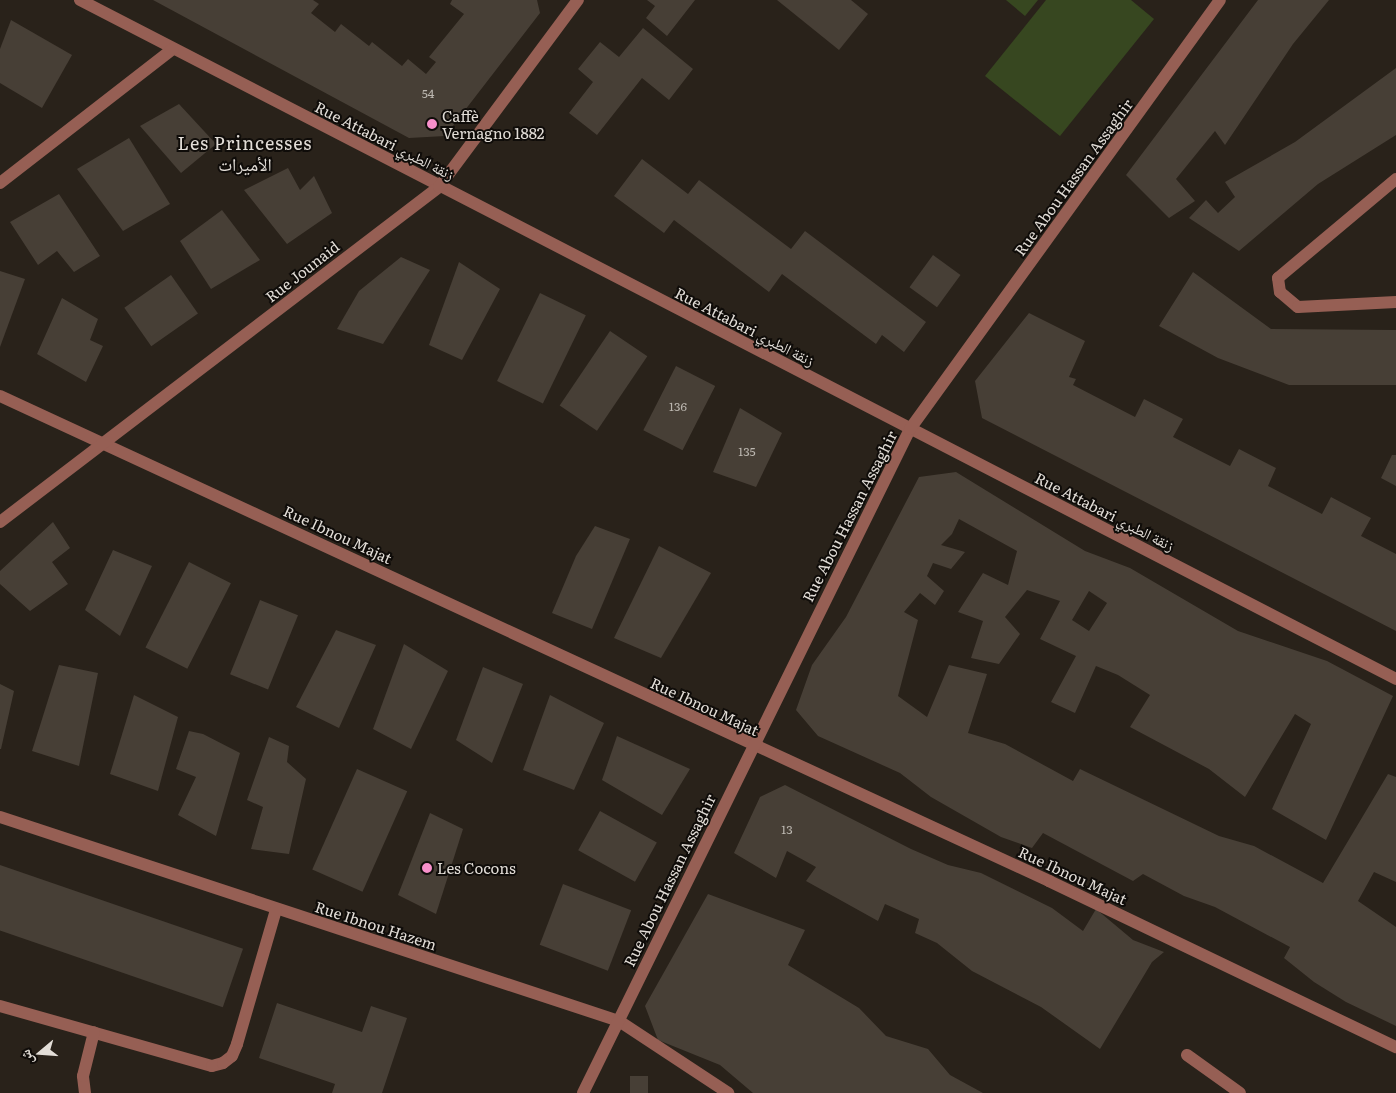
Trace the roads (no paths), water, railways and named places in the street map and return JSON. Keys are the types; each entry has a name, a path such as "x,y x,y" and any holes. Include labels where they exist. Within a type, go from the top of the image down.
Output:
{"street":[{"name":"Rue Attabari زنقة الطبري","path":"80,0 439,187 1396,679"},
{"name":"Rue Jounaid","path":"0,522 106,444 439,187 578,0"},
{"name":"Rue Abou Hassan Assaghir","path":"583,1093 752,745 910,430 1220,0"},
{"path":"0,182 173,49"},
{"path":"1396,179 1278,278 1280,292 1298,307 1396,302"},
{"name":"Rue Ibnou Majat","path":"0,396 1049,882 1396,1047"},
{"name":"Rue Ibnou Hazem","path":"0,816 276,910 618,1021 728,1093"},
{"path":"0,1006 212,1066 223,1064 232,1056 276,910"},
{"path":"85,1093 83,1076 94,1032"},
{"path":"1187,1055 1240,1093"}],"place":[{"name":"Caffè Vernagno 1882","path":"432,124"},
{"name":"Les Cocons","path":"427,868"}],"district":[{"name":"Les Princesses الأميرات","path":"245,154"}]}
